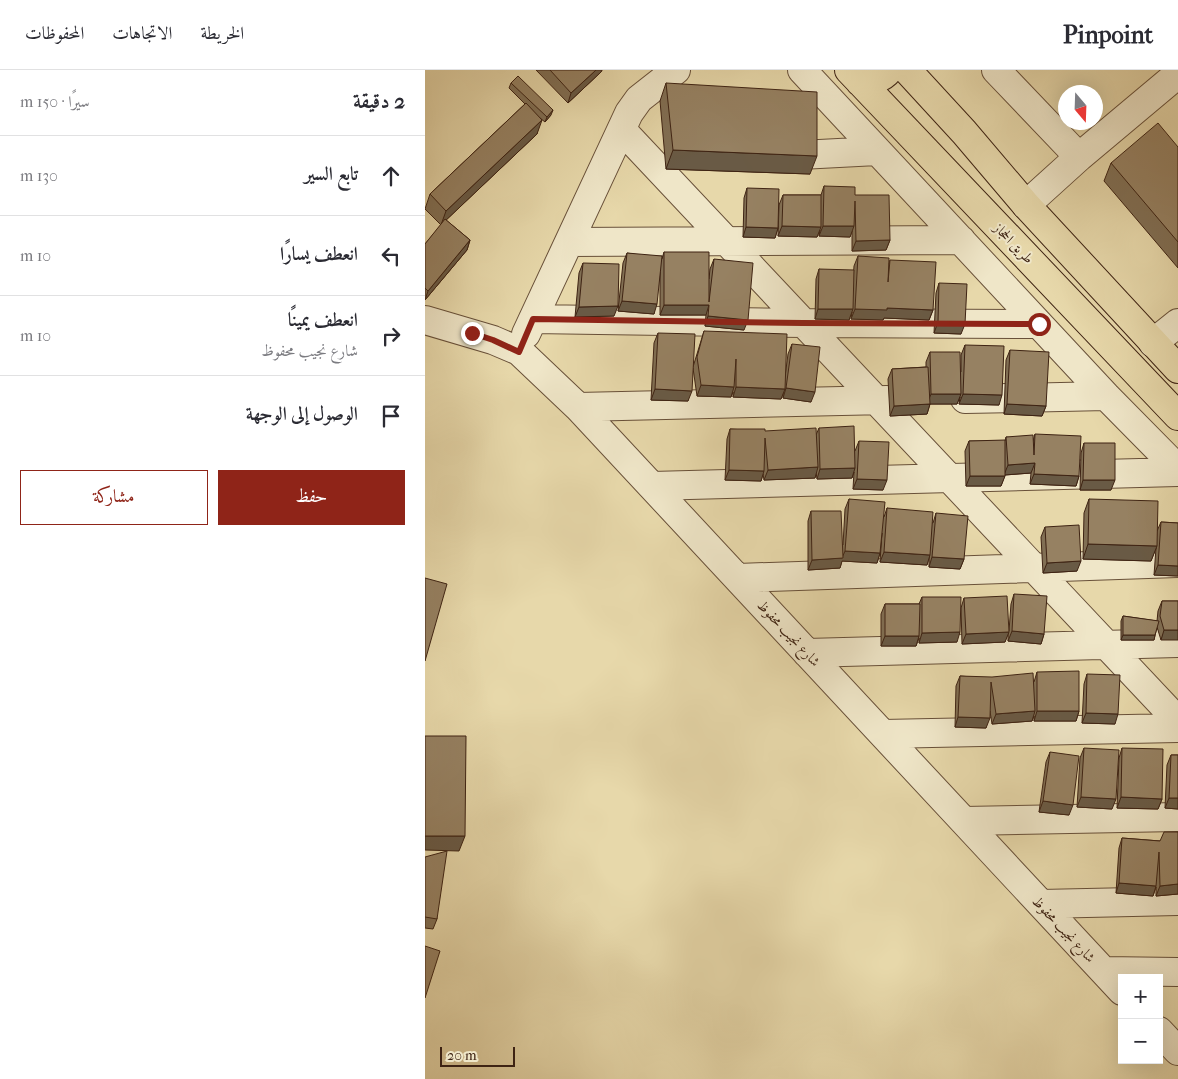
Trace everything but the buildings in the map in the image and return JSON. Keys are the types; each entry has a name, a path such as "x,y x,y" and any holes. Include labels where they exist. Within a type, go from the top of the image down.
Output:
{"main road":[{"path":"855,76 870,81 909,72 964,132 1026,205 1178,370"},
{"name":"طريق الحجاز","path":"855,76 1178,416"},
{"path":"937,161 935,152 943,134 949,130 964,132"}],"street":[{"path":"519,352 629,113 639,99 676,70"},
{"path":"802,70 1178,471"},
{"path":"1005,73 1079,157"},
{"path":"1026,205 1079,157 1178,74"},
{"path":"622,130 1178,721"},
{"path":"760,157 877,150"},
{"path":"652,162 682,161"},
{"path":"569,242 961,240"},
{"path":"533,319 1039,324"},
{"name":"شارع نجيب محفوظ","path":"425,322 493,340 519,352 578,407 1113,981"},
{"path":"1153,343 1178,323"},
{"path":"578,407 1106,396"},
{"path":"652,486 1178,471"},
{"path":"738,578 1178,563"},
{"path":"807,652 1178,644"},
{"path":"883,734 1178,728"},
{"path":"964,821 1178,817"},
{"path":"1041,904 1178,901"},
{"path":"1113,981 1178,972"},
{"path":"1163,1035 1178,1051"}],"route":[{"path":"472,333 519,352 533,319 1039,324"}]}
